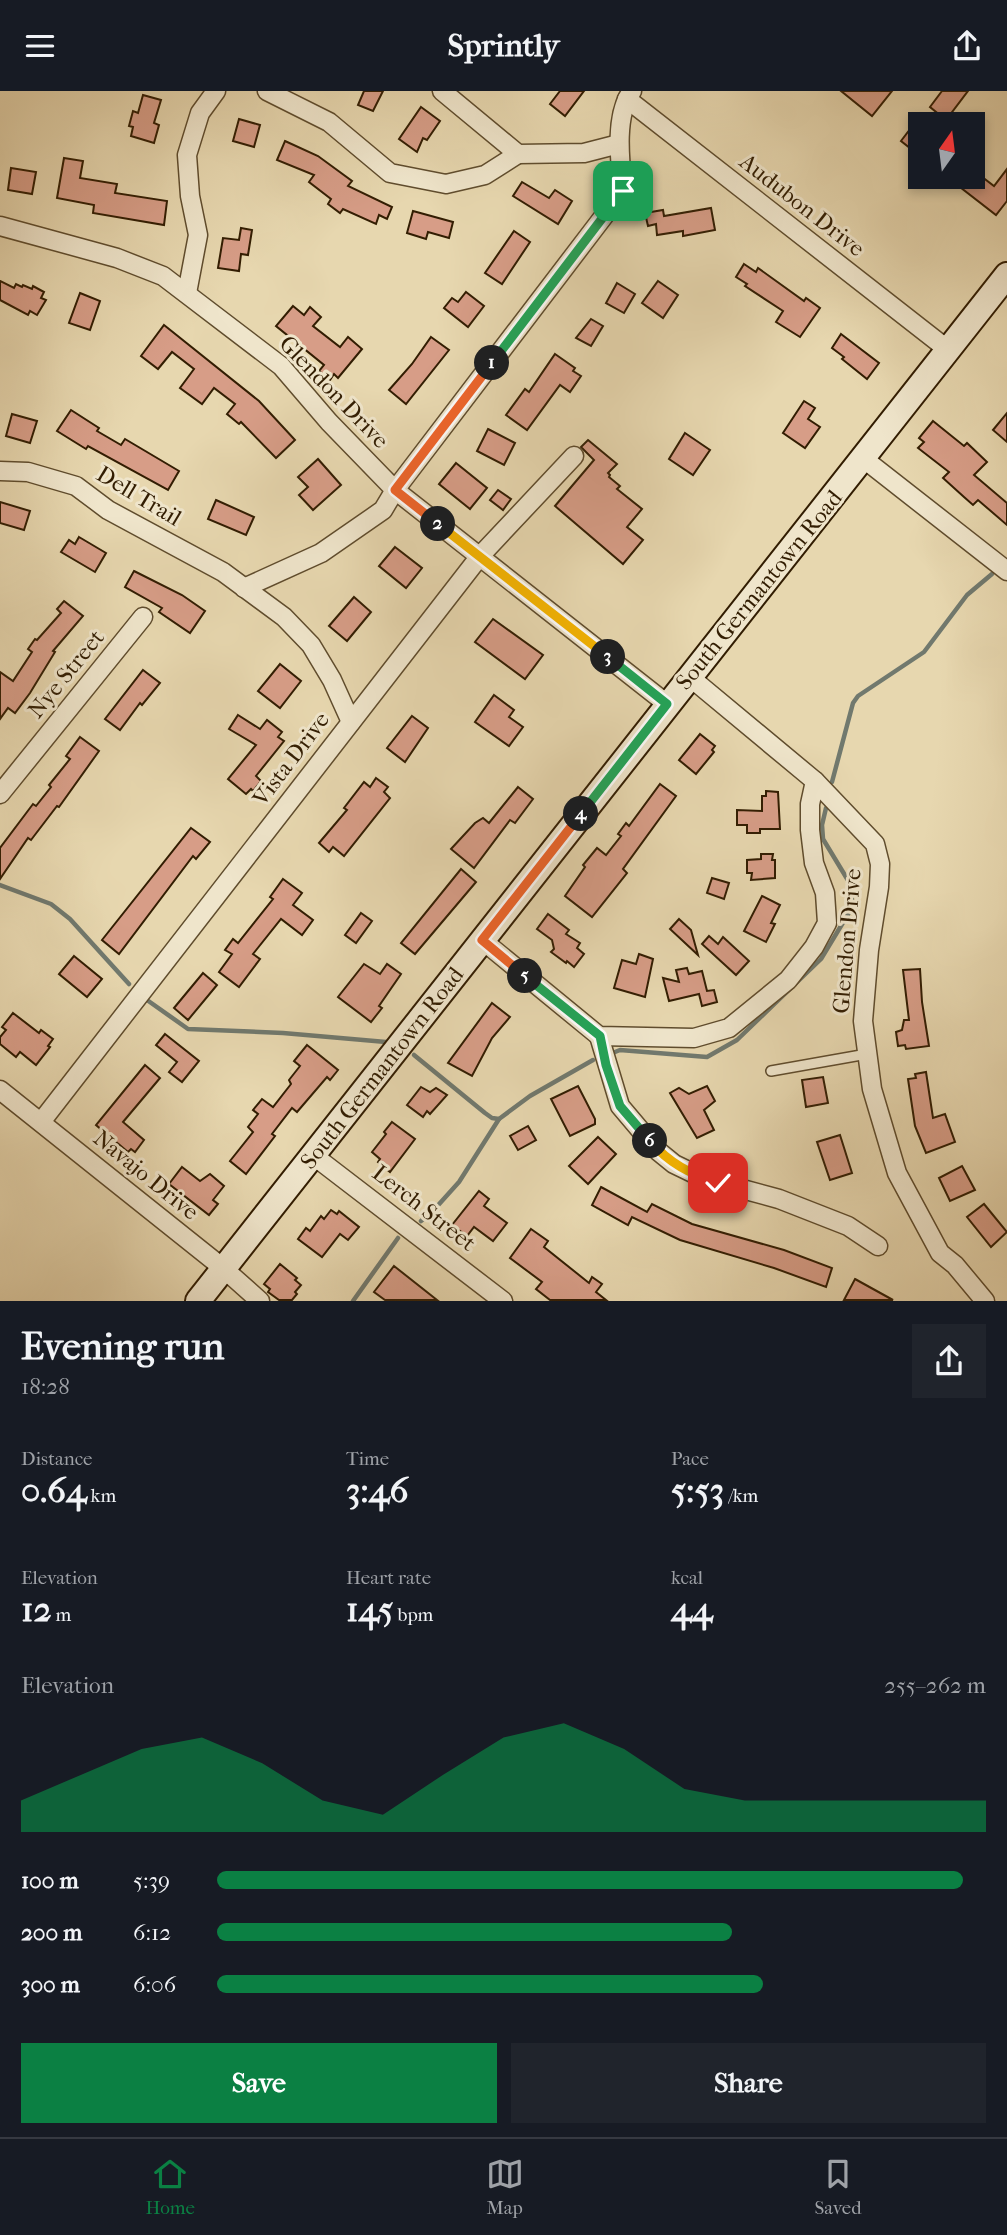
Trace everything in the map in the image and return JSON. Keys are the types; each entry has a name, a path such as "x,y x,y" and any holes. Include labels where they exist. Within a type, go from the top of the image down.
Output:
{"main road":[{"name":"South Germantown Road","path":"198,1300 314,1156 667,704 691,678 864,459 947,349 1004,285"}],"street":[{"path":"187,293 198,235 190,195 187,155 200,113 216,91"},
{"path":"267,91 330,122 390,173 446,184 485,174 518,154 584,153 619,144"},
{"path":"442,91 518,154"},
{"path":"244,588 321,553 383,510 395,490 623,191 619,144 629,95"},
{"name":"Audubon Drive","path":"629,95 947,349"},
{"name":"Glendon Drive","path":"0,226 117,258 163,276 187,293 281,366 329,422 395,490 667,704"},
{"path":"351,722 480,556 574,456"},
{"path":"864,459 1007,571"},
{"name":"Dell Trail","path":"0,471 28,472 76,486 108,510 223,572 244,588"},
{"name":"Vista Drive","path":"41,1122 351,722 332,680 311,645 284,617 244,588"},
{"name":"Nye Street","path":"0,794 143,617"},
{"name":"Glendon Drive","path":"691,678 816,781 875,844 880,864 879,887 869,950 863,1021 872,1089 897,1173 940,1253 956,1265 985,1300"},
{"path":"482,940 600,1036 694,1038 729,1028 788,980 814,947 827,923 825,893 814,863 810,830 810,804 816,781"},
{"path":"600,1036 606,1065 620,1106 658,1151 674,1164 705,1179 779,1199 848,1226 878,1246"},
{"name":"Navajo Drive","path":"1,1094 41,1122 260,1300"},
{"name":"Lerch Street","path":"314,1156 503,1300"}],"lane":[{"path":"771,1071 867,1054"}],"building":[{"path":"364,91 383,91 373,111 358,105"},
{"path":"560,91 584,91 565,116 550,104"},
{"path":"841,91 892,91 872,116"},
{"path":"942,91 968,91 952,112 936,112 930,107"},
{"path":"143,95 161,100 154,123 159,125 154,143 131,136 133,127 129,126 133,111 138,113"},
{"path":"421,107 440,121 427,140 423,138 417,152 399,139"},
{"path":"239,119 260,125 254,147 233,141"},
{"path":"908,132 908,147 901,141"},
{"path":"285,141 318,156 352,181 348,186 392,207 387,219 379,215 376,224 343,209 340,213 328,204 331,199 309,182 314,175 277,160"},
{"path":"64,158 83,161 80,178 117,184 115,193 167,201 164,225 93,213 94,205 57,198"},
{"path":"11,168 36,172 32,194 8,190"},
{"path":"1007,169 1007,201 996,215 962,189 985,189 985,179 994,186"},
{"path":"522,182 549,198 555,190 572,201 558,224 513,196"},
{"path":"711,208 715,230 683,236 683,231 657,235 656,224 648,226 645,213 663,210 664,216"},
{"path":"413,211 453,222 449,238 428,232 426,239 407,233"},
{"path":"241,228 252,230 248,255 241,254 239,271 218,268 223,238 239,240"},
{"path":"514,231 530,242 502,284 485,273"},
{"path":"744,264 756,272 758,268 804,301 806,298 820,308 800,337 776,322 783,311 736,277"},
{"path":"0,281 14,288 16,284 32,289 33,286 44,292 41,298 46,300 37,315 30,311 28,315 0,300"},
{"path":"658,281 678,295 663,318 642,303"},
{"path":"617,283 635,294 624,313 606,303"},
{"path":"466,292 484,306 468,327 444,308 452,298 458,302"},
{"path":"80,293 100,301 90,330 69,323"},
{"path":"293,306 304,315 310,307 321,317 313,326 340,347 348,337 362,349 338,378 334,374 330,380 319,371 324,365 276,326"},
{"path":"591,319 603,326 591,346 576,338"},
{"path":"164,325 259,401 295,440 276,458 241,422 239,424 227,414 235,404 214,388 202,404 180,388 194,369 172,352 158,369 141,356"},
{"path":"841,334 879,363 867,379 832,348"},
{"path":"431,337 449,350 406,404 389,390"},
{"path":"555,354 575,368 573,371 581,376 570,392 560,385 527,430 506,415 525,389 529,392"},
{"path":"804,401 815,408 808,419 820,427 805,448 783,433"},
{"path":"71,410 99,428 97,431 121,445 125,439 179,471 168,490 88,446 86,449 57,431"},
{"path":"1007,413 1007,442 993,430"},
{"path":"12,414 37,421 30,443 6,436"},
{"path":"933,421 964,446 967,443 987,462 974,475 1007,503 1007,525 978,500 973,505 943,478 949,472 918,448 924,442 919,438"},
{"path":"488,429 515,443 504,465 477,451"},
{"path":"685,433 710,450 693,475 669,459"},
{"path":"588,440 617,464 608,473 609,477 620,486 617,489 642,509 627,527 643,540 623,564 555,506 594,460 581,447"},
{"path":"318,459 341,485 313,510 299,495 308,487 298,477"},
{"path":"456,463 487,488 470,509 439,484"},
{"path":"498,490 511,499 503,510 490,500"},
{"path":"216,500 254,517 246,535 208,519"},
{"path":"0,502 30,511 24,530 0,523"},
{"path":"79,537 106,553 95,572 61,552 69,540 75,544"},
{"path":"395,547 422,568 406,588 379,566"},
{"path":"134,571 182,595 205,611 190,633 159,612 162,608 125,587"},
{"path":"354,597 371,612 347,641 329,626"},
{"path":"64,601 83,616 53,651 55,652 30,693 15,713 8,708 0,719 0,672 13,681 32,652 28,649 61,613 57,609"},
{"path":"493,619 543,655 525,679 475,642"},
{"path":"280,664 301,681 280,708 258,691"},
{"path":"143,670 160,683 142,705 140,703 120,730 105,719"},
{"path":"494,695 514,710 509,717 523,727 509,746 475,722"},
{"path":"238,715 260,729 267,720 282,732 278,737 284,741 256,776 261,781 253,791 251,789 246,794 228,779 256,745 229,729"},
{"path":"412,716 428,728 405,762 387,748"},
{"path":"700,734 715,746 712,750 714,752 696,774 679,760"},
{"path":"80,737 99,751 59,807 57,806 31,840 28,838 0,879 0,848 33,804 36,806 51,787 49,785 70,759 66,756"},
{"path":"376,778 388,787 384,792 390,798 344,856 333,847 329,852 319,843 347,810 344,808 364,782 370,787"},
{"path":"660,784 676,796 623,869 627,873 592,917 565,896 585,867 583,865 597,848 606,855 621,836 618,834 626,823 629,826"},
{"path":"518,787 533,799 515,823 510,820 474,868 451,849 475,823 483,818 489,823"},
{"path":"766,791 778,792 780,829 760,829 760,833 747,833 747,825 737,825 737,810 762,811 762,796 766,796"},
{"path":"191,828 210,842 196,859 193,856 119,954 102,940"},
{"path":"761,854 773,854 775,878 751,880 752,873 747,873 747,860 761,859"},
{"path":"461,869 476,882 415,954 401,943"},
{"path":"712,878 729,883 724,899 707,893"},
{"path":"283,879 302,893 293,905 313,920 302,935 281,919 253,954 260,959 239,987 219,972 232,954 225,950 233,939 238,943 273,899 270,897"},
{"path":"762,896 780,905 766,942 744,931"},
{"path":"361,913 372,921 356,943 345,935"},
{"path":"548,914 569,930 566,934 580,943 577,948 584,954 574,967 551,952 554,949 552,940 537,929"},
{"path":"679,919 691,930 698,955 670,929"},
{"path":"709,936 718,944 723,937 749,961 736,975 702,944"},
{"path":"639,954 653,959 645,997 614,988 622,960 636,964"},
{"path":"74,956 102,979 87,997 59,974"},
{"path":"364,964 380,974 387,964 401,974 371,1022 338,997"},
{"path":"687,968 689,974 702,971 707,991 714,990 717,1002 702,1006 699,994 669,1001 663,978 679,982 676,970"},
{"path":"920,969 929,1046 906,1049 905,1045 898,1046 896,1032 902,1030 904,1020 909,1020 903,970"},
{"path":"203,973 217,985 188,1020 174,1008"},
{"path":"492,1003 510,1017 492,1038 472,1076 448,1063"},
{"path":"13,1013 39,1033 41,1030 53,1039 36,1065 20,1052 16,1057 0,1044 0,1037 6,1030 2,1027"},
{"path":"165,1034 199,1061 182,1082 169,1072 177,1062 156,1045"},
{"path":"307,1045 338,1070 330,1080 327,1077 297,1112 292,1108 246,1174 230,1161 253,1132 248,1127 258,1114 253,1110 262,1099 273,1107 291,1084 289,1080 300,1066 294,1061"},
{"path":"145,1065 160,1078 123,1122 144,1140 135,1152 131,1149 128,1152 96,1125"},
{"path":"926,1072 933,1118 945,1114 955,1142 926,1153 915,1126 908,1079 916,1078 915,1074"},
{"path":"823,1077 828,1103 806,1107 802,1080"},
{"path":"578,1086 595,1124 570,1136 551,1099"},
{"path":"707,1086 715,1101 704,1110 714,1130 697,1138 670,1093 679,1088 689,1094"},
{"path":"421,1087 430,1092 436,1088 447,1095 430,1114 427,1111 423,1117 407,1105"},
{"path":"392,1122 415,1139 390,1172 378,1162 380,1159 372,1152"},
{"path":"528,1126 536,1140 518,1150 510,1136"},
{"path":"840,1135 852,1173 830,1180 817,1142"},
{"path":"598,1137 616,1154 588,1184 569,1166"},
{"path":"962,1166 975,1190 950,1201 939,1178"},
{"path":"182,1167 200,1181 210,1174 224,1186 213,1200 218,1204 209,1215 169,1184"},
{"path":"601,1187 647,1212 652,1204 692,1224 784,1250 832,1268 826,1287 774,1268 680,1240 632,1217 628,1225 592,1205"},
{"path":"479,1191 489,1199 484,1206 507,1223 493,1241 474,1227 467,1236 452,1225"},
{"path":"984,1204 1007,1232 991,1247 967,1217"},
{"path":"331,1210 337,1214 339,1211 359,1227 348,1240 340,1234 322,1257 298,1239 306,1228 310,1231 321,1216 324,1219"},
{"path":"531,1229 548,1241 544,1247 589,1283 592,1277 602,1284 596,1292 606,1300 550,1300 536,1289 542,1282 510,1258"},
{"path":"280,1264 297,1278 295,1280 301,1285 292,1300 279,1300 268,1292 270,1289 264,1284"},
{"path":"394,1266 437,1300 385,1300 374,1292"},
{"path":"855,1279 893,1300 844,1300"}],"waterway":[{"path":"832,782 853,703 858,696 924,652 967,595 992,574"},
{"path":"615,1052 620,1050 707,1057 737,1040 821,959 853,906 849,882 823,839 822,825 826,808"},
{"path":"0,885 51,904 70,919 129,984"},
{"path":"147,1000 188,1029 283,1033 386,1042"},
{"path":"414,1055 485,1113 499,1119"},
{"path":"421,1221 459,1182 499,1119 530,1096 593,1060"},
{"path":"353,1301 398,1238"}],"route":[{"path":"623,191 395,490 667,704 482,940 600,1036 606,1065 620,1106 658,1151 689,1173 718,1183"}]}
